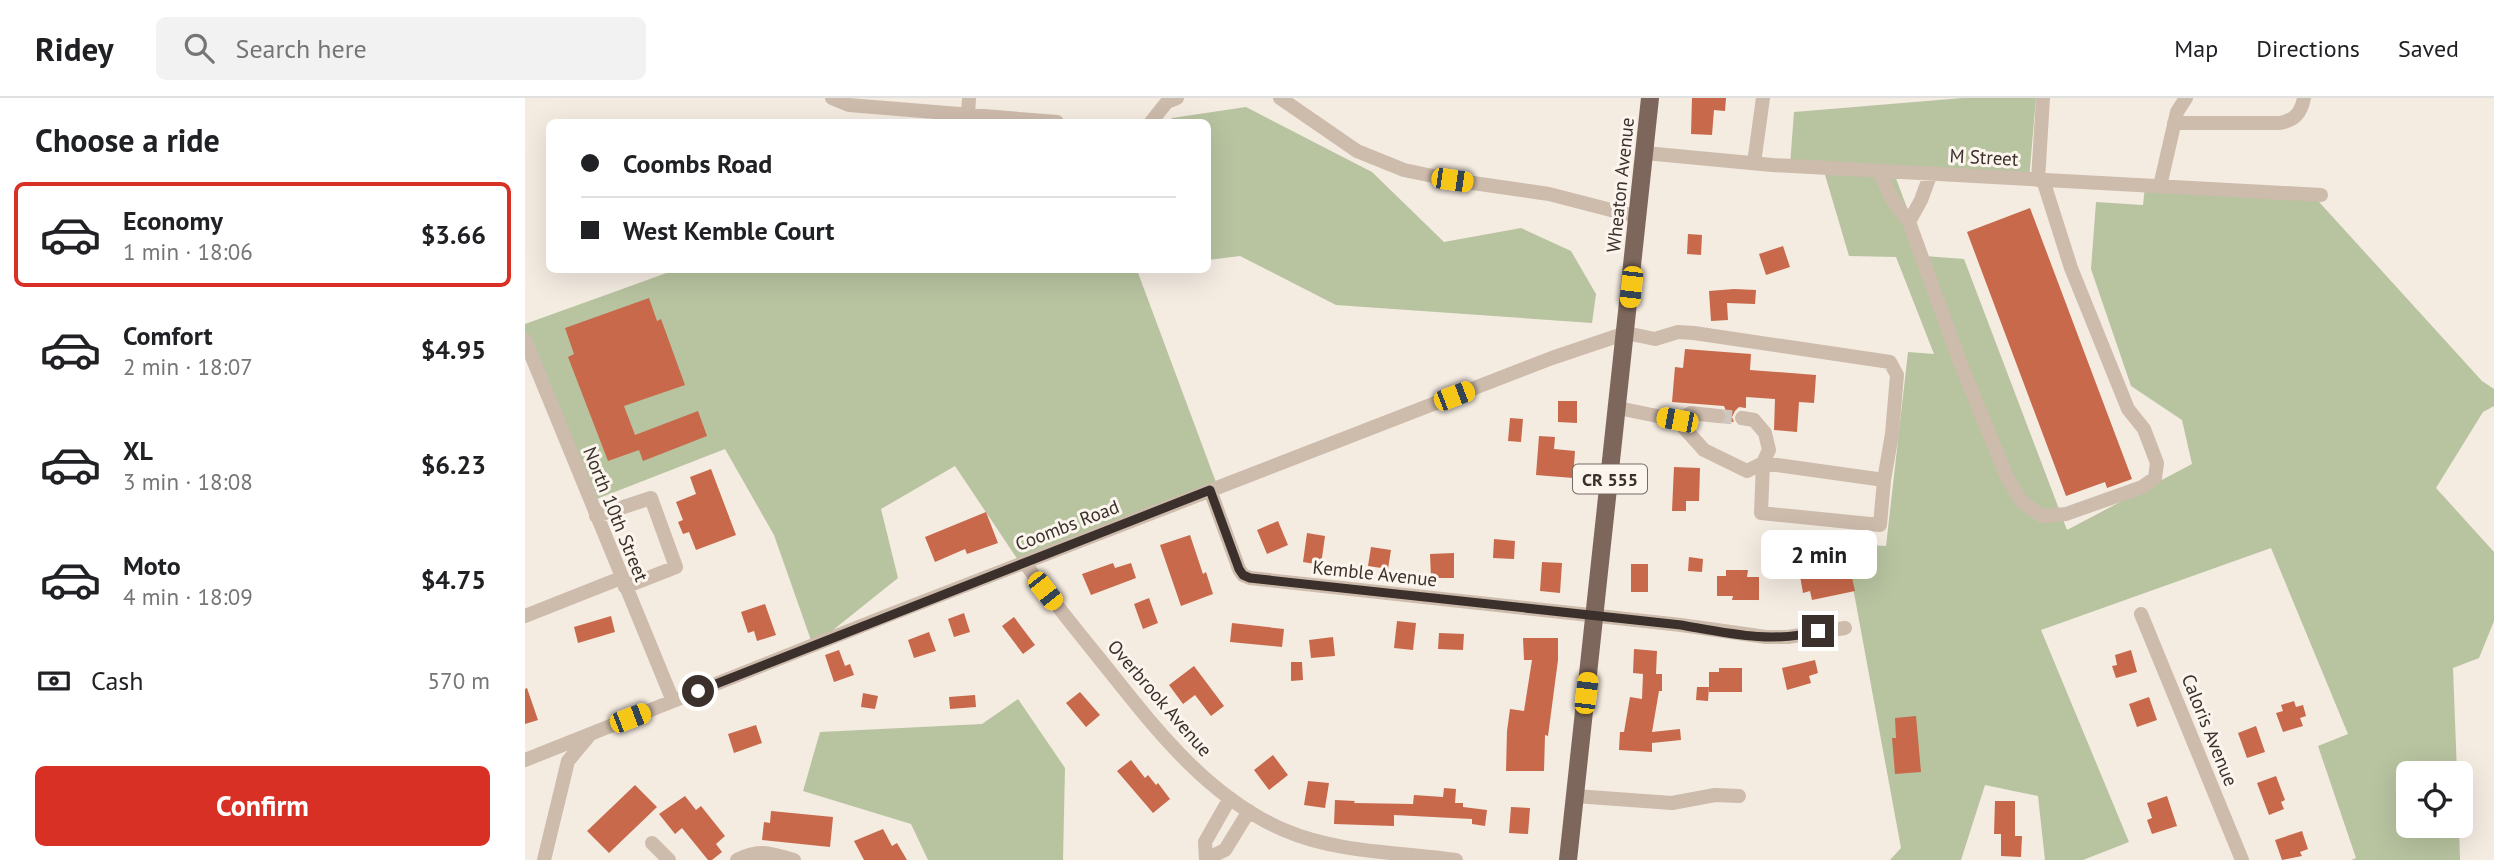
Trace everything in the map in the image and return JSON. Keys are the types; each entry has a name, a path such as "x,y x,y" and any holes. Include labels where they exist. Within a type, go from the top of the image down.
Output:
{"main road":[{"name":"Wheaton Avenue","path":"1568,860 1650,98"}],"street":[{"path":"832,98 849,105 1019,119"},
{"path":"968,115 969,98"},
{"path":"1280,98 1357,151 1403,170 1549,194 1638,216"},
{"path":"1754,163 1763,98"},
{"path":"1879,171 1892,199 1909,222 1961,365 2007,477 2022,502 2042,516 2066,514 2142,487 2155,478 2157,463 2144,429 2127,409 2071,268 2040,180 2043,98"},
{"path":"2160,186 2177,113 2186,98"},
{"path":"2175,123 2280,124 2292,120 2301,111 2304,98"},
{"path":"1153,119 1170,99"},
{"name":"M Street","path":"1645,152 1754,163 1879,171 2321,195"},
{"path":"1909,222 1931,173"},
{"path":"1626,333 1655,339 1678,332 1889,362 1897,374 1880,525 1761,513 1763,463 1769,450 1765,433 1754,420 1742,418"},
{"name":"Coombs Road","path":"525,760 1024,562 1552,358 1626,333"},
{"name":"North 10th Street","path":"525,340 673,701"},
{"path":"1618,408 1677,420 1704,450 1747,471 1763,463 1884,480"},
{"path":"1677,420 1691,413 1718,416"},
{"name":"Kemble Avenue","path":"1210,490 1239,569 1243,575 1250,578 1681,625 1766,637 1796,636 1845,628"},
{"path":"525,616 676,566 651,498 596,516"},
{"name":"Overbrook Avenue","path":"1024,562 1070,625 1177,752 1230,798 1284,830 1334,845 1456,860"},
{"name":"Caloris Avenue","path":"2141,614 2242,860"},
{"path":"544,860 568,761 580,745 595,733"},
{"path":"1575,796 1672,803 1714,795 1739,796"},
{"path":"1230,798 1205,842 1206,860 1224,850 1249,811"},
{"path":"652,843 669,860"},
{"path":"737,860 753,853 765,852 794,860"}],"green space":[{"path":"1963,98 2036,98 2029,180 1894,173 1925,256 1964,259 2067,530 2192,464 2182,420 2131,386 2091,269 2096,202 2143,205 2145,186 2310,192 2482,381 2494,389 2494,406 2483,412 2436,488 2494,552 2494,621 2479,658 2453,668 2457,761 2396,761 2396,838 2459,838 2460,860 2351,860 2356,858 2318,746 2348,734 2271,548 2041,630 2129,842 2083,860 2045,860 2038,796 1985,785 1961,860 1890,860 1901,848 1845,544 1886,546 1908,352 1934,354 1896,257 1849,256 1823,168 1790,165 1794,112"},
{"path":"1246,107 1372,172 1444,242 1521,228 1571,251 1596,294 1592,323 1336,305 1240,256 1211,260 1211,119 1172,118"},
{"path":"667,273 1138,273 1217,485 1020,563 955,466 881,509 898,578 813,646 774,535 725,449 589,502 525,349 525,324"},
{"path":"1018,699 1065,768 1063,860 928,860 911,824 803,791 820,732 982,724"}],"building":[{"path":"1692,98 1726,98 1725,111 1714,110 1712,135 1691,134"},
{"path":"2030,208 2132,479 2107,488 2105,482 2066,496 1967,232"},
{"path":"1688,234 1702,235 1701,255 1687,254"},
{"path":"1783,246 1790,267 1766,275 1759,254"},
{"path":"1756,290 1755,304 1727,303 1728,320 1711,321 1709,291"},
{"path":"649,298 657,321 661,319 685,385 624,406 635,435 698,411 707,436 643,461 639,450 608,461 568,357 574,354 565,328"},
{"path":"1685,349 1751,354 1750,370 1816,375 1814,403 1799,402 1797,432 1774,430 1775,399 1746,397 1746,408 1739,407 1735,411 1732,417 1734,422 1726,421 1728,416 1724,406 1672,402 1675,367 1683,368"},
{"path":"1558,401 1577,401 1577,423 1558,422"},
{"path":"1510,418 1523,419 1521,442 1508,441"},
{"path":"1539,436 1555,437 1554,449 1575,451 1573,478 1536,475"},
{"path":"1674,467 1700,468 1699,501 1686,501 1686,511 1672,511"},
{"path":"711,469 736,535 696,550 689,532 683,534 678,522 683,520 676,502 696,494 690,477"},
{"path":"986,512 998,543 967,554 965,549 935,562 925,537"},
{"path":"1278,521 1288,545 1267,554 1257,530"},
{"path":"1307,533 1325,536 1321,565 1303,562"},
{"path":"1190,535 1213,594 1181,606 1160,545"},
{"path":"1494,539 1515,541 1514,559 1493,558"},
{"path":"1371,547 1391,550 1388,569 1368,566"},
{"path":"1454,553 1454,578 1431,578 1430,554"},
{"path":"1689,557 1703,559 1702,572 1688,571"},
{"path":"1542,562 1562,563 1560,593 1540,591"},
{"path":"1113,563 1115,568 1131,563 1136,578 1091,595 1082,574"},
{"path":"1631,564 1648,564 1648,592 1631,592"},
{"path":"1834,568 1836,577 1851,573 1855,591 1812,600 1810,591 1803,593 1800,576"},
{"path":"1726,570 1748,570 1747,577 1759,577 1759,600 1732,600 1733,596 1717,596 1717,576 1726,576"},
{"path":"1149,598 1158,623 1143,629 1134,604"},
{"path":"765,604 776,635 757,641 754,631 748,633 741,612"},
{"path":"964,613 970,632 954,637 948,619"},
{"path":"611,616 615,632 578,643 574,627"},
{"path":"1014,617 1035,645 1023,654 1002,626"},
{"path":"1397,621 1416,623 1413,650 1394,648"},
{"path":"1232,623 1284,629 1282,647 1230,642"},
{"path":"929,632 936,651 914,658 908,640"},
{"path":"1439,633 1464,634 1463,650 1438,649"},
{"path":"1333,637 1335,656 1311,658 1309,640"},
{"path":"1523,638 1558,638 1558,660 1548,736 1545,735 1544,771 1506,771 1510,709 1524,711 1532,660 1524,660"},
{"path":"1634,649 1657,651 1656,674 1662,674 1662,691 1659,691 1652,732 1680,729 1681,740 1652,743 1652,752 1619,750 1620,732 1624,732 1630,697 1642,699 1643,674 1633,673"},
{"path":"839,650 845,666 850,664 854,675 834,682 825,655"},
{"path":"2131,650 2137,672 2116,678 2112,666 2117,665 2115,655"},
{"path":"1815,660 1818,673 1809,676 1811,683 1787,690 1782,668"},
{"path":"1291,662 1302,662 1303,680 1291,681"},
{"path":"1194,666 1224,706 1211,716 1195,695 1183,704 1169,685"},
{"path":"1719,668 1742,668 1742,692 1709,692 1709,672 1719,672"},
{"path":"1697,687 1709,687 1708,701 1696,700"},
{"path":"527,688 538,720 525,724 525,689"},
{"path":"1080,692 1100,715 1086,727 1066,703"},
{"path":"863,693 878,696 875,709 861,707"},
{"path":"975,695 976,707 950,709 949,697"},
{"path":"2149,697 2157,720 2137,727 2129,704"},
{"path":"2294,701 2296,707 2303,705 2306,716 2300,718 2303,726 2283,732 2276,713 2283,711 2281,705"},
{"path":"1916,716 1921,772 1895,774 1892,738 1896,738 1895,718"},
{"path":"756,725 762,743 734,753 728,734"},
{"path":"2256,726 2265,752 2247,758 2238,733"},
{"path":"1273,755 1288,775 1269,790 1254,770"},
{"path":"1131,760 1145,778 1148,775 1156,785 1158,783 1170,799 1153,813 1117,771"},
{"path":"2276,776 2285,800 2281,802 2284,809 2269,815 2257,783"},
{"path":"1308,781 1329,783 1325,808 1304,805"},
{"path":"635,785 657,807 609,853 587,831"},
{"path":"1444,788 1456,789 1455,803 1463,803 1463,807 1487,810 1485,826 1472,824 1472,819 1394,815 1394,826 1334,824 1335,800 1413,804 1414,795 1443,797"},
{"path":"685,796 696,810 701,806 725,836 716,844 722,852 712,860 708,860 682,828 675,834 659,814"},
{"path":"2167,796 2177,826 2152,834 2147,820 2152,818 2147,803"},
{"path":"1995,801 2015,801 2015,836 2022,836 2021,857 2001,856 2001,834 1994,834"},
{"path":"1511,807 1530,808 1528,834 1509,833"},
{"path":"771,811 833,817 830,847 762,840 764,822 770,823"},
{"path":"883,829 892,846 897,843 907,860 864,860 854,841"},
{"path":"2302,831 2308,849 2300,852 2302,856 2282,860 2275,840"}],"tunnel":[{"path":"1718,416 1742,418"}],"route":[{"path":"698,691 1210,490 1239,569 1243,575 1250,578 1681,625 1741,635 1788,637 1818,631"}]}
